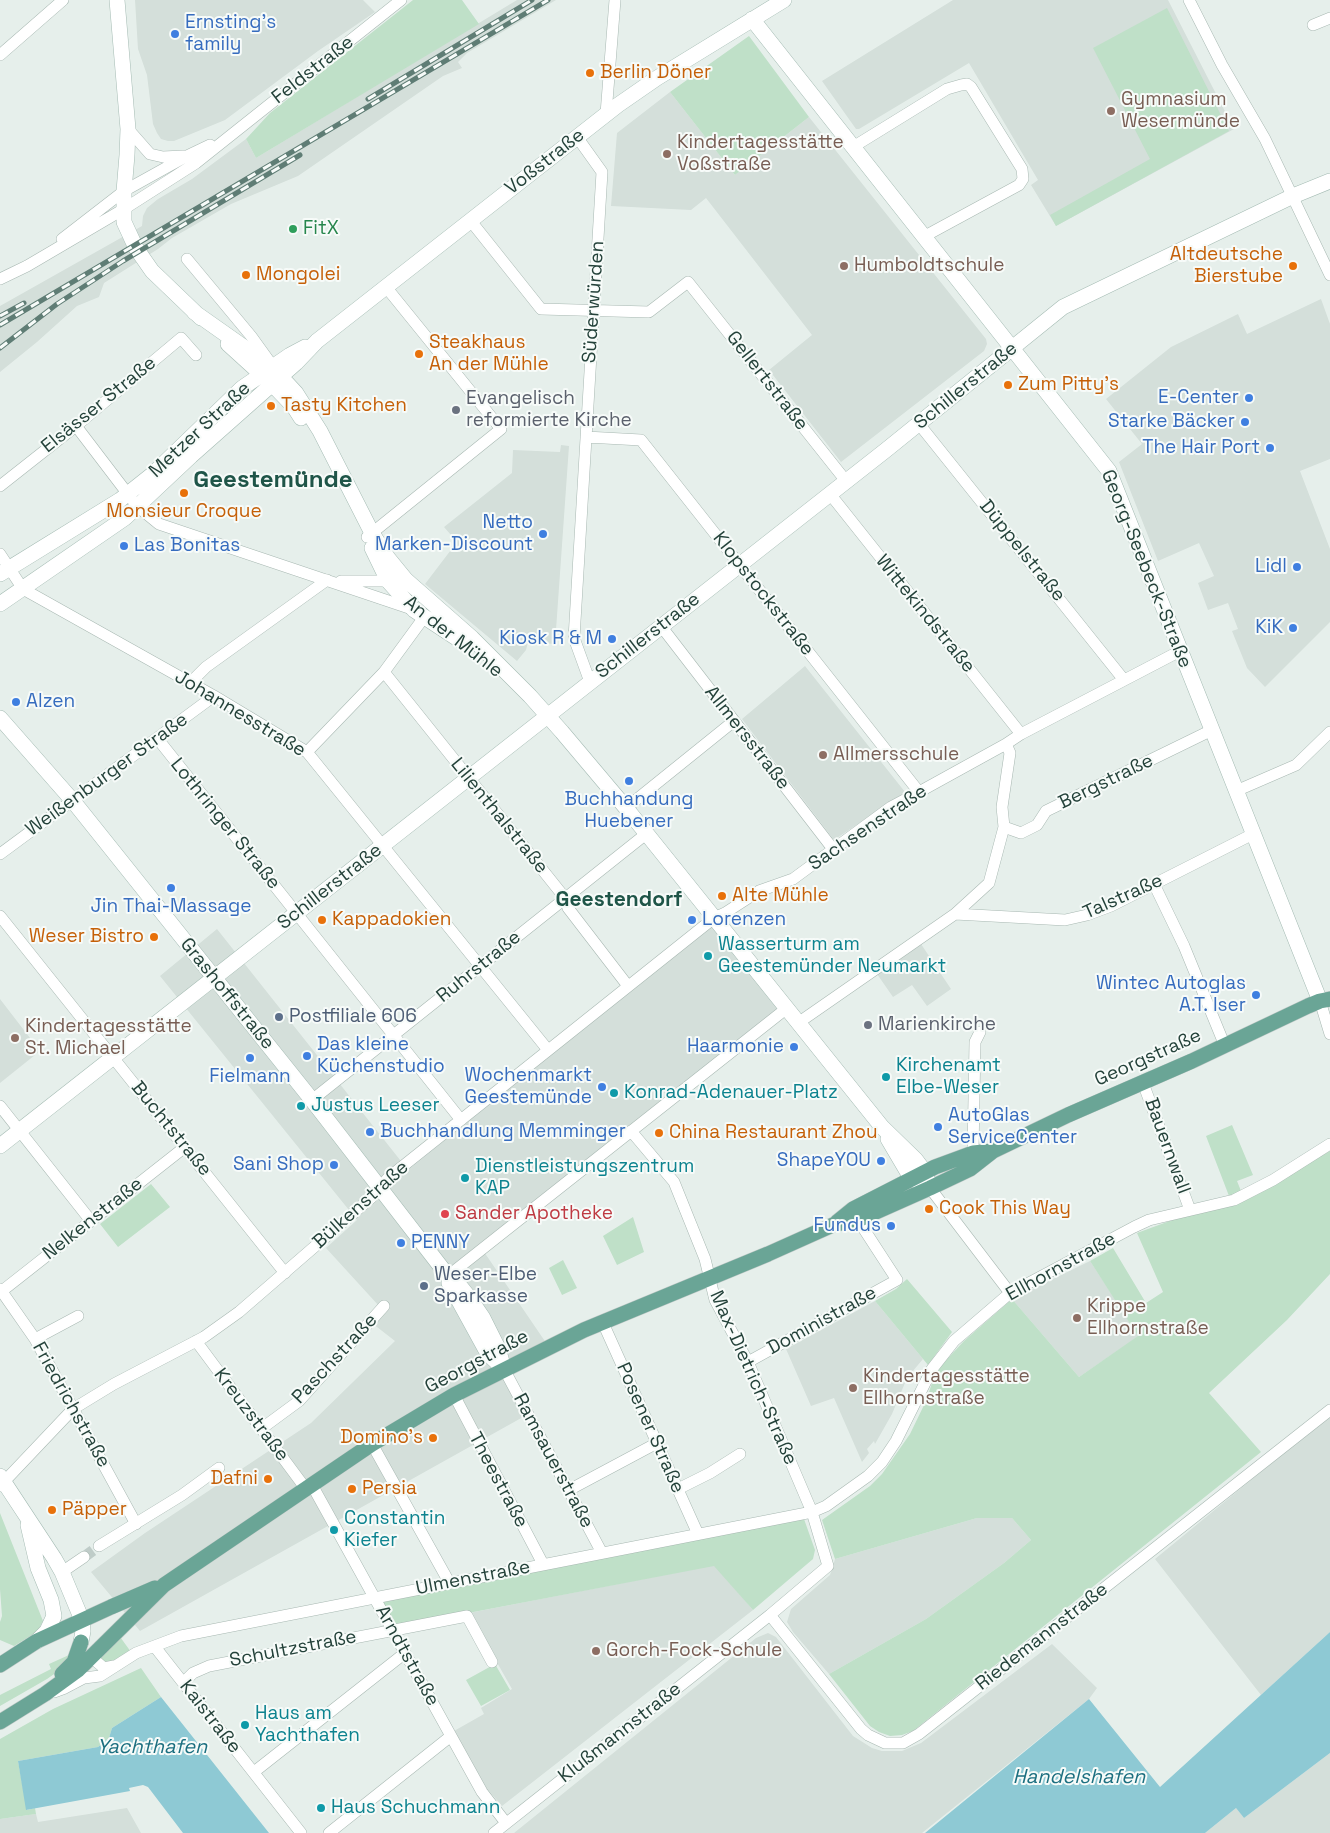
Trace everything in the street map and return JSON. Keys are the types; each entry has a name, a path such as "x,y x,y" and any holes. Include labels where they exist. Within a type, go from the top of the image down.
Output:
{"main road":[{"name":"Georgstraße","path":"0,1665 37,1641 164,1584 372,1444 454,1395 504,1369 602,1322 768,1254 835,1224 858,1220 930,1188 970,1169 993,1151 1327,998"},
{"name":"Georgstraße","path":"835,1224 853,1209 918,1175 973,1153 993,1151"},
{"name":"Georgstraße","path":"45,1694 66,1680 91,1657 164,1584"},
{"path":"81,1642 91,1657"},
{"path":"0,1722 45,1694 74,1662 81,1642"}],"street":[{"path":"0,55 63,0"},
{"name":"An der Mühle","path":"117,0 128,129 124,222 136,248 162,282 194,312 272,375"},
{"name":"Feldstraße","path":"38,259 124,209 196,163 401,0"},
{"path":"606,114 615,0"},
{"name":"Voßstraße","path":"272,375 290,355 317,341 606,114 657,78 784,0"},
{"path":"1189,0 1222,65 1265,139 1330,275"},
{"path":"1313,26 1330,18"},
{"name":"Georg-Seebeck-Straße","path":"752,20 925,236 1109,471 1253,834 1327,998 1330,1034"},
{"path":"853,146 947,89 961,84 967,84 971,87 1022,169 1023,179 1019,185 925,236"},
{"name":"Feldstraße","path":"128,129 150,154 163,157 187,156"},
{"name":"Süderwürden","path":"577,137 602,172 574,638 590,682"},
{"name":"Feldstraße","path":"38,259 88,217 124,191 187,156 224,140"},
{"name":"Schillerstraße","path":"0,1146 215,979 547,715 919,424 1063,307 1293,196 1330,181"},
{"path":"470,220 541,309 594,310"},
{"name":"An der Mühle","path":"187,258 251,336 272,375 316,438 369,535 388,581 419,613 473,649 547,715"},
{"path":"0,279 38,259"},
{"name":"Gellertstraße","path":"594,310 649,312 688,282 846,481"},
{"path":"369,535 501,429 386,287"},
{"name":"Elsässer Straße","path":"0,486 76,426 181,338 196,355"},
{"name":"Metzer Straße","path":"133,500 154,473 242,388 272,375"},
{"name":"Düppelstraße","path":"919,424 1124,680"},
{"path":"76,426 133,500 159,524 419,613 384,672 307,752"},
{"name":"Klopstockstraße","path":"586,437 641,440 918,792"},
{"name":"Wittekindstraße","path":"830,494 1021,734"},
{"path":"5,571 133,500"},
{"path":"0,604 125,518 133,500"},
{"name":"An der Mühle","path":"369,535 406,580 472,638 547,715 626,808 882,1126 916,1160 918,1175 930,1188"},
{"path":"0,554 5,571 23,589"},
{"path":"190,683 206,666 329,581 406,580"},
{"name":"Johannesstraße","path":"23,589 214,696 307,752 548,1050"},
{"name":"Allmersstraße","path":"661,626 833,849"},
{"name":"Sachsenstraße","path":"714,918 759,892 793,879 891,807 1021,734 1180,651"},
{"name":"Lilienthalstraße","path":"384,672 565,898 568,908 628,986"},
{"name":"Weißenburger Straße","path":"0,854 214,696"},
{"name":"Grashoffstraße","path":"0,718 73,801 312,1100 448,1276 450,1287 488,1354 504,1369"},
{"path":"626,808 734,721"},
{"name":"Bergstraße","path":"1004,827 1021,832 1037,825 1046,811 1212,730"},
{"path":"1236,791 1296,765 1329,736"},
{"name":"Lothringer Straße","path":"158,738 461,1120"},
{"path":"798,1022 955,914 989,883 1004,827 1002,807 1010,754 1006,744"},
{"name":"Ruhrstraße","path":"312,1100 646,834"},
{"name":"Talstraße","path":"955,914 1065,920 1087,915 1111,906 1253,834"},
{"path":"1154,884 1184,946 1225,1046"},
{"name":"Buchtstraße","path":"0,916 285,1273"},
{"name":"Bülkenstraße","path":"1,1481 73,1408 196,1341 239,1312 372,1197 388,1178 714,918"},
{"path":"448,1276 787,1008"},
{"path":"973,1153 975,1042 980,1032"},
{"name":"Bauernwall","path":"1143,1083 1190,1210"},
{"path":"0,1106 91,1221"},
{"name":"Max-Dietrich-Straße","path":"631,1131 674,1182 705,1259 716,1300 748,1362 812,1512 828,1566 770,1615"},
{"name":"Ellhornstraße","path":"812,1512 841,1497 868,1476 882,1462 896,1441 932,1370 954,1341 1010,1294 1149,1220 1234,1200 1273,1180 1330,1144"},
{"name":"Nelkenstraße","path":"1,1290 184,1146"},
{"path":"930,1188 1010,1294"},
{"name":"Doministraße","path":"748,1362 897,1280 858,1220"},
{"name":"Friedrichstraße","path":"1,1290 35,1339 136,1524"},
{"name":"Paschstraße","path":"261,1429 298,1402 384,1306"},
{"path":"35,1339 78,1316"},
{"name":"Posener Straße","path":"602,1322 698,1534"},
{"name":"Kreuzstraße","path":"196,1341 261,1429 309,1487"},
{"name":"Ramsauerstraße","path":"504,1369 602,1553"},
{"name":"Theestraße","path":"454,1395 543,1564"},
{"name":"Riedemannstraße","path":"770,1615 861,1729 868,1735 885,1743 903,1743 919,1734 1330,1410"},
{"path":"569,1490 657,1442"},
{"path":"372,1444 449,1582"},
{"path":"678,1489 710,1473 740,1454"},
{"path":"99,1546 182,1495 219,1468"},
{"path":"1,1481 21,1507 62,1572 77,1622"},
{"name":"Arndtstraße","path":"309,1487 374,1597 482,1792 506,1823"},
{"path":"21,1507 28,1525 83,1631 81,1642"},
{"name":"Ulmenstraße","path":"45,1694 65,1688 84,1678 100,1676 136,1653 197,1632 812,1512"},
{"path":"28,1525 38,1568 51,1600 54,1616 48,1631 37,1641"},
{"path":"62,1572 84,1557"},
{"name":"Klußmannstraße","path":"494,1833 770,1615"},
{"name":"Schultzstraße","path":"183,1683 193,1673 209,1666 468,1616 492,1662"},
{"name":"Kaistraße","path":"155,1647 301,1833"},
{"path":"254,1772 405,1653"},
{"path":"91,1657 104,1668 114,1666"},
{"path":"329,1833 451,1736"}],"shaded area":[{"path":"135,0 363,0 375,12 318,51 225,120 174,141 168,141 161,139 153,124 147,75 138,49"},
{"path":"517,0 556,0 467,53 458,62 462,68 443,76 298,176 231,204 172,238 104,283 99,297 77,306 0,372 0,306 142,226 143,216 147,208 158,199 192,179 246,139 256,158"},
{"name":"Gymnasium Wesermünde","path":"953,0 1168,0 1234,129 1056,226 1031,185 1038,180 969,63 859,129 856,129 822,81"},
{"name":"Humboldtschule","path":"670,92 735,175 809,117 986,339 987,344 984,351 841,462 769,370 812,335 706,198 691,210 611,206 617,133"},
{"path":"1321,299 1330,324 1330,459 1300,471 1330,549 1330,622 1265,687 1247,668 1232,631 1238,629 1228,603 1208,610 1198,583 1214,576 1199,543 1158,561 1119,462 1142,444 1106,399 1171,347 1238,314 1247,334"},
{"path":"561,445 569,446 555,644 528,642 526,650 517,661 425,584 457,542 444,527 512,473 513,450 560,452"},
{"name":"Allmersschule","path":"805,666 905,792 834,840 742,719"},
{"path":"715,922 783,1007 480,1246 553,1353 509,1373 532,1412 140,1631 91,1572 145,1533 311,1423 395,1341 368,1320 379,1306 326,1248 357,1220 160,976 217,929 408,1170"},
{"path":"921,944 951,989 927,1006 912,985 893,997 877,974"},
{"name":"Kindertagesstätte St. Michael","path":"0,999 40,1051 0,1083"},
{"name":"Krippe Ellhornstraße","path":"1090,1261 1139,1336 1079,1377 1012,1299"},
{"name":"Kindertagesstätte Ellhornstraße","path":"875,1301 923,1359 907,1378 892,1414 875,1444 874,1441 867,1449 869,1453 862,1462 834,1398 811,1406 786,1349"},
{"path":"1330,1415 1330,1632 1261,1695 1155,1559"},
{"path":"977,1518 1012,1518 1031,1540 1004,1563 926,1619 829,1674 793,1632 787,1622 791,1609 830,1575 835,1559"},
{"name":"Gorch-Fock-Schule","path":"715,1565 753,1610 502,1806 482,1783 454,1731 484,1714 481,1708 512,1689 469,1613"},
{"path":"768,1633 776,1637 853,1736 872,1748 882,1751 902,1751 921,1743 1052,1644 1097,1688 1089,1699 922,1833 514,1833 756,1638"},
{"path":"1330,1753 1330,1833 1205,1833 1236,1808 1244,1818"},
{"path":"127,1808 141,1833 0,1833 0,1819 36,1814 38,1822"}],"green space":[{"path":"413,0 462,0 479,24 256,158 246,139 270,113"},
{"path":"1167,8 1229,131 1056,226 1050,215 1150,159 1093,48"},
{"path":"749,36 809,117 735,175 670,92"},
{"path":"1232,1125 1253,1175 1237,1181 1241,1191 1229,1196 1206,1136"},
{"path":"1330,1151 1330,1274 1287,1320 1209,1393 1261,1452 913,1731 902,1735 890,1736 870,1726 829,1674 926,1619 1004,1563 1031,1540 1012,1518 977,1518 835,1559 822,1520 870,1486 882,1474 910,1434 926,1401 936,1371 964,1341 1012,1299 1079,1377 1138,1336 1090,1261 1113,1248 1146,1303 1163,1292 1137,1233 1273,1183"},
{"path":"151,1184 170,1207 118,1247 100,1224"},
{"path":"633,1217 644,1252 617,1265 603,1236"},
{"path":"563,1260 577,1288 562,1295 549,1268"},
{"path":"907,1279 952,1332 928,1365 875,1301 896,1289"},
{"path":"0,1513 43,1621 37,1632 14,1646 0,1640 2,1616"},
{"path":"804,1519 815,1550 813,1559 753,1610 714,1566 395,1627 378,1599"},
{"path":"118,1634 131,1652 110,1663 105,1663 100,1659 100,1656"},
{"path":"69,1655 57,1672 0,1706 0,1695 51,1669 49,1664"},
{"path":"495,1664 510,1690 481,1706 466,1680"},
{"path":"141,1668 161,1697 112,1728 109,1738 98,1747 18,1761 27,1810 35,1808 36,1814 0,1819 0,1739 53,1709"}],"water":[{"name":"Handelshafen","path":"1330,1632 1330,1753 1244,1818 1236,1808 1205,1833 925,1833 1089,1699 1160,1787"},
{"name":"Yachthafen","path":"161,1697 269,1833 183,1833 148,1787 143,1785 129,1788 130,1791 26,1810 18,1761 98,1747 109,1738 112,1728"}],"tunnel":[{"path":"84,1557 99,1546"}],"railway":[{"path":"368,99 532,0"},
{"path":"0,325 548,0"},
{"path":"0,348 57,304 123,261 300,155"},
{"path":"0,316 24,303"}],"place":[{"name":"Ernsting's family","path":"175,34"},
{"name":"Berlin Döner","path":"590,73"},
{"name":"Gymnasium Wesermünde","path":"1111,111"},
{"name":"Kindertagesstätte Voßstraße","path":"667,154"},
{"name":"FitX","path":"293,229"},
{"name":"Humboldtschule","path":"844,266"},
{"name":"Altdeutsche Bierstube","path":"1293,266"},
{"name":"Mongolei","path":"246,275"},
{"name":"Steakhaus An der Mühle","path":"419,354"},
{"name":"Zum Pitty's","path":"1008,385"},
{"name":"E-Center","path":"1249,398"},
{"name":"Tasty Kitchen","path":"271,406"},
{"name":"Evangelisch reformierte Kirche","path":"456,410"},
{"name":"Starke Bäcker","path":"1245,422"},
{"name":"The Hair Port","path":"1270,448"},
{"name":"Monsieur Croque","path":"184,493"},
{"name":"Netto Marken-Discount","path":"543,534"},
{"name":"Las Bonitas","path":"124,546"},
{"name":"Lidl","path":"1297,567"},
{"name":"KiK","path":"1293,628"},
{"name":"Kiosk R & M","path":"612,639"},
{"name":"Alzen","path":"16,702"},
{"name":"Allmersschule","path":"823,755"},
{"name":"Buchhandung Huebener","path":"629,781"},
{"name":"Jin Thai-Massage","path":"171,888"},
{"name":"Alte Mühle","path":"722,896"},
{"name":"Kappadokien","path":"322,920"},
{"name":"Lorenzen","path":"692,920"},
{"name":"Weser Bistro","path":"154,937"},
{"name":"Wasserturm am Geestemünder Neumarkt","path":"708,956"},
{"name":"Wintec Autoglas A.T. Iser","path":"1256,995"},
{"name":"Postfiliale 606","path":"279,1017"},
{"name":"Marienkirche","path":"868,1025"},
{"name":"Kindertagesstätte St. Michael","path":"15,1038"},
{"name":"Haarmonie","path":"794,1047"},
{"name":"Das kleine Küchenstudio","path":"307,1056"},
{"name":"Fielmann","path":"250,1058"},
{"name":"Kirchenamt Elbe-Weser","path":"886,1077"},
{"name":"Wochenmarkt Geestemünde","path":"602,1087"},
{"name":"Konrad-Adenauer-Platz","path":"614,1093"},
{"name":"Justus Leeser","path":"301,1106"},
{"name":"AutoGlas ServiceCenter","path":"938,1127"},
{"name":"Buchhandlung Memminger","path":"370,1132"},
{"name":"China Restaurant Zhou","path":"659,1133"},
{"name":"ShapeYOU","path":"881,1161"},
{"name":"Sani Shop","path":"334,1165"},
{"name":"Dienstleistungszentrum KAP","path":"465,1178"},
{"name":"Cook This Way","path":"929,1209"},
{"name":"Sander Apotheke","path":"445,1214"},
{"name":"Fundus","path":"891,1226"},
{"name":"PENNY","path":"401,1243"},
{"name":"Weser-Elbe Sparkasse","path":"424,1286"},
{"name":"Krippe Ellhornstraße","path":"1077,1318"},
{"name":"Kindertagesstätte Ellhornstraße","path":"853,1388"},
{"name":"Domino's","path":"433,1438"},
{"name":"Dafni","path":"268,1479"},
{"name":"Persia","path":"352,1489"},
{"name":"Päpper","path":"52,1510"},
{"name":"Constantin Kiefer","path":"334,1530"},
{"name":"Gorch-Fock-Schule","path":"596,1651"},
{"name":"Haus am Yachthafen","path":"245,1725"},
{"name":"Haus Schuchmann","path":"321,1808"}],"district":[{"name":"Geestemünde","path":"273,480"},
{"name":"Geestendorf","path":"619,900"}]}
